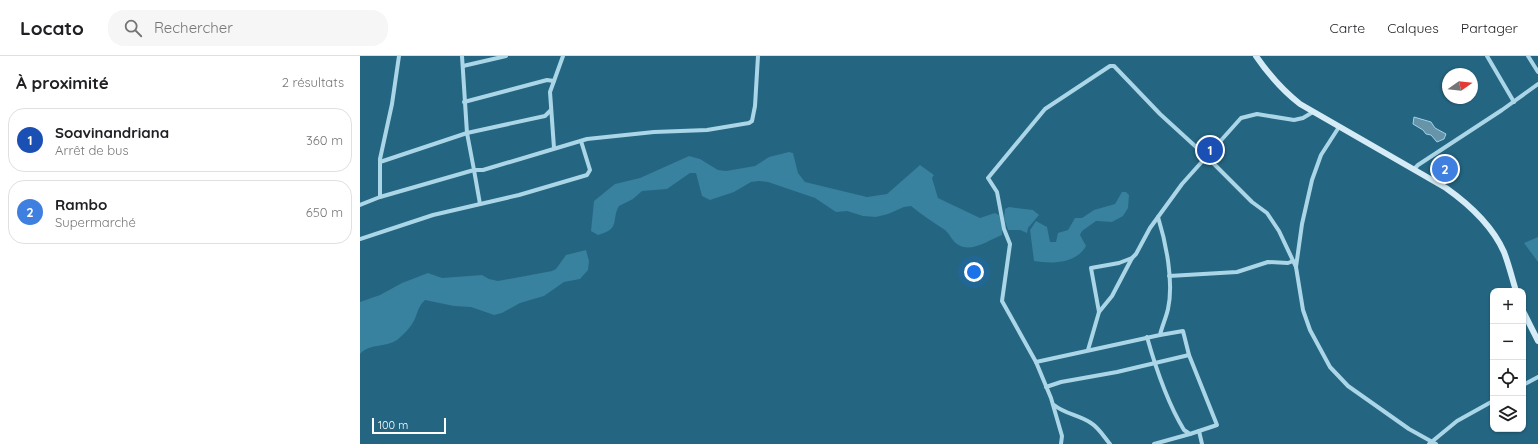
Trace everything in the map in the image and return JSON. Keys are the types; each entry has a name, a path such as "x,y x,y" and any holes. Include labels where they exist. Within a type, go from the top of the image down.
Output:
{"main road":[{"path":"1256,56 1271,77 1284,91 1313,112 1414,169 1459,197 1480,216 1503,252 1515,288"},
{"path":"1526,317 1538,341"}],"street":[{"path":"380,197 380,162 392,104 399,56"},
{"path":"462,56 467,133 480,204"},
{"path":"463,66 506,56"},
{"path":"554,148 555,142 550,92 563,56"},
{"path":"360,205 380,197 474,170 488,169 581,141 654,132 707,130 749,123 752,121 755,106 758,56"},
{"path":"1486,56 1514,102"},
{"path":"1528,56 1538,72"},
{"path":"1061,444 1062,436 1053,405 1036,362 1002,301 1010,244 1004,229 997,192 988,178 1045,109 1110,66 1114,66 1160,114 1206,156 1252,202 1267,214 1279,232 1296,267"},
{"path":"464,102 547,80 554,81"},
{"path":"1414,169 1514,102 1538,84"},
{"path":"380,162 467,133 545,116 551,110"},
{"path":"1088,350 1099,312 1112,296 1132,258 1136,254 1158,217 1182,184 1241,118 1257,114 1294,120 1303,118 1313,112"},
{"path":"1339,127 1321,155 1312,180 1302,224 1296,267 1303,310 1310,330 1330,367 1348,386 1370,403 1430,443 1436,444"},
{"path":"360,239 433,215 519,195 587,175 590,170 581,141"},
{"path":"1158,217 1166,245 1169,276 1169,308 1160,335"},
{"path":"1099,312 1091,268 1132,258"},
{"path":"1169,276 1236,272 1268,262 1288,263 1293,261"},
{"path":"1036,362 1147,337 1183,331 1188,355 1217,425 1154,444"},
{"path":"1147,337 1154,363 1180,423 1184,430 1190,434"},
{"path":"1046,387 1061,382 1117,372 1188,355"},
{"path":"1526,383 1538,377"},
{"path":"1430,443 1457,421 1490,404"},
{"path":"1053,405 1064,412 1090,422 1097,427 1110,444"},
{"path":"1199,431 1202,444"}],"shaded area":[{"path":"1414,117 1431,122 1435,128 1446,134 1444,139 1437,142 1431,135 1426,134 1423,130 1413,124"},
{"path":"789,152 793,153 798,173 805,182 867,197 887,194 920,165 934,175 932,178 938,198 980,218 995,213 999,215 1002,235 974,247 962,247 955,243 945,230 911,206 876,217 863,216 847,211 836,212 815,198 768,182 751,182 734,192 710,200 702,196 696,173 690,173 667,189 642,191 633,199 619,206 613,227 610,230 598,235 591,231 594,201 615,184 640,178 689,156 700,159 718,170 726,171 755,166 769,157"},
{"path":"1122,192 1126,192 1129,195 1128,208 1123,216 1112,222 1096,221 1082,231 1080,235 1086,246 1082,252 1063,261 1034,261 1030,230 1036,221 1047,227 1050,242 1056,242 1058,233 1068,230 1075,218 1082,218 1094,210 1115,204"},
{"path":"1009,207 1033,210 1039,215 1028,228 1027,233 1020,230 1008,230 1004,218 1005,209"},
{"path":"1538,237 1538,262 1524,243"},
{"path":"586,250 589,261 588,270 580,279 564,282 544,296 520,303 502,313 494,315 471,307 454,306 425,300 420,305 411,326 397,340 388,344 368,348 360,354 360,302 380,295 402,283 428,273 442,278 482,275 489,279 498,281 552,271 556,269 566,255"}],"place":[{"name":"Soavinandriana","path":"1210,150"},
{"name":"Rambo","path":"1445,169"}]}
